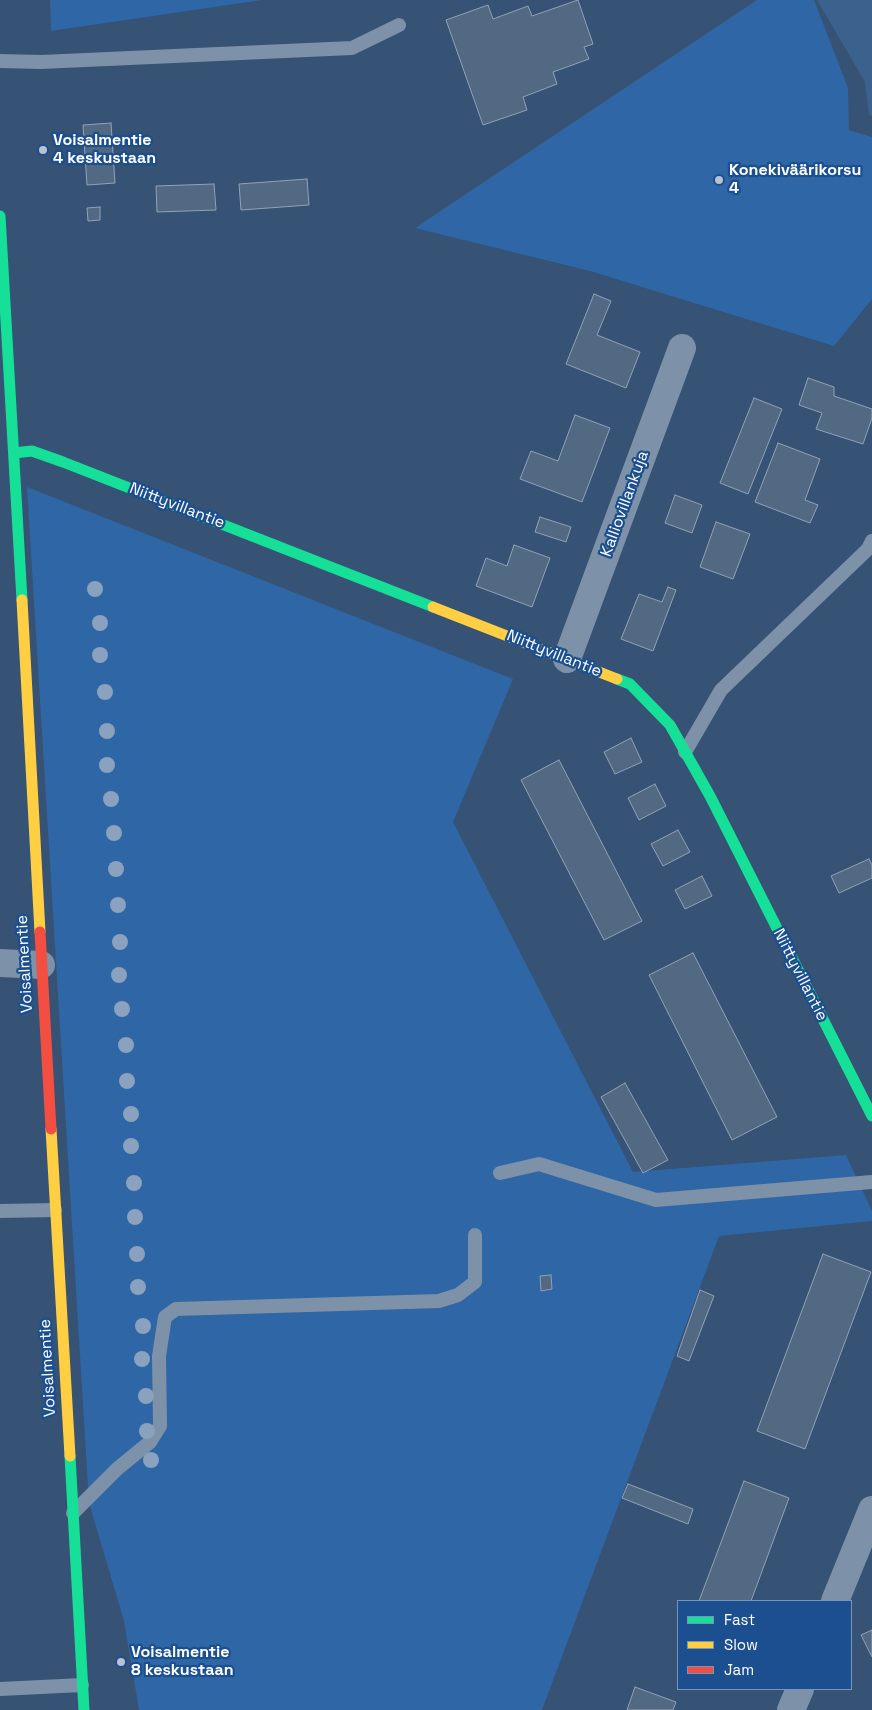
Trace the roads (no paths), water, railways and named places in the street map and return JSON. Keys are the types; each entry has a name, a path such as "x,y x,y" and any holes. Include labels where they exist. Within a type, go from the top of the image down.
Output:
{"street":[{"name":"Voisalmentie","path":"0,216 5,361 14,453 41,965 84,1710"},
{"name":"Kalliovillankuja","path":"567,659 682,348"},
{"name":"Niittyvillantie","path":"14,453 32,451 63,462 630,684 670,724 686,752 872,1116"},
{"path":"0,964 41,965"},
{"path":"835,1600 872,1510"},
{"path":"791,1710 800,1690"}],"lane":[{"path":"0,61 41,62 352,48 399,25"},
{"path":"686,752 721,690 868,549 872,541"},
{"path":"500,1173 539,1164 656,1200 872,1182"},
{"path":"0,1211 55,1210"},
{"path":"73,1513 117,1469 150,1442 160,1426 159,1356 164,1317 176,1309 439,1301 458,1295 475,1282 475,1235"},
{"path":"0,1689 82,1685"}],"place":[{"name":"Voisalmentie 4 keskustaan","path":"43,150"},
{"name":"Konekiväärikorsu 4","path":"719,180"},
{"name":"Voisalmentie 8 keskustaan","path":"121,1662"}]}
